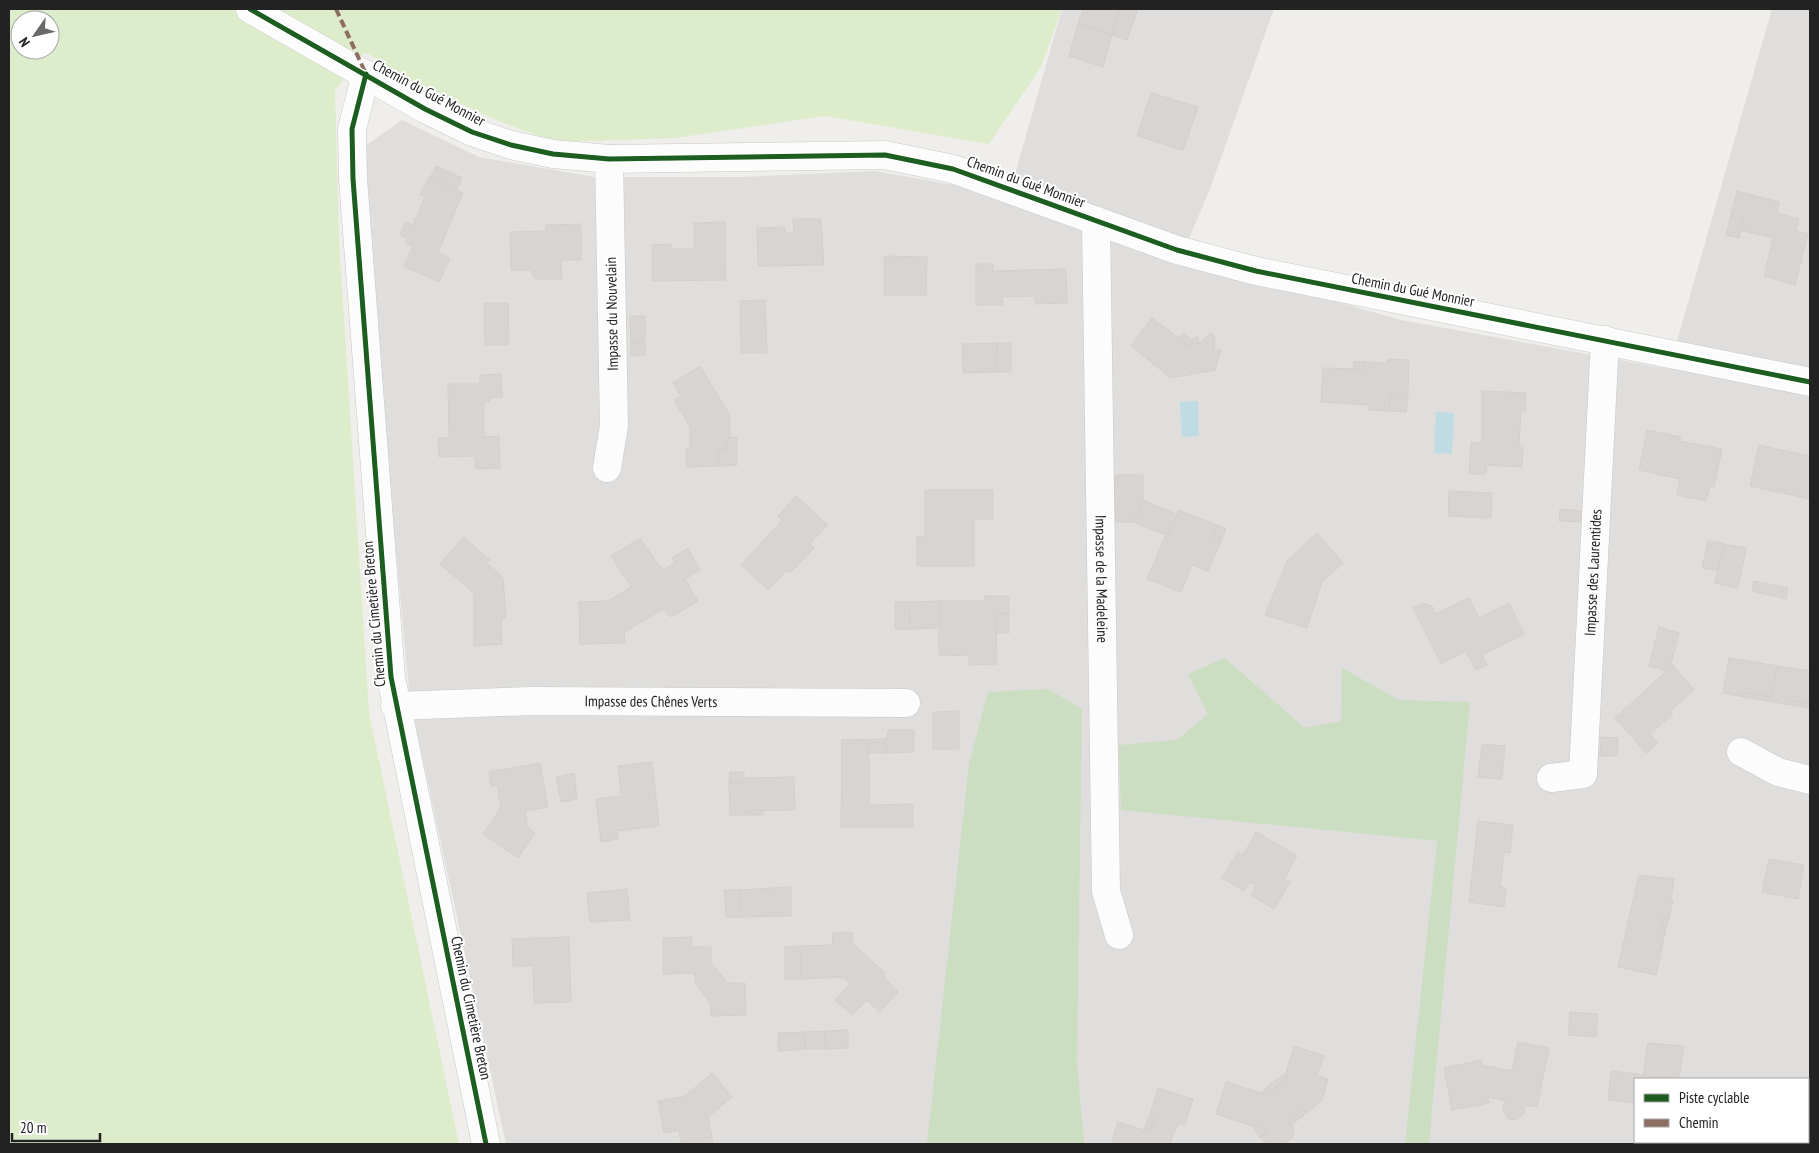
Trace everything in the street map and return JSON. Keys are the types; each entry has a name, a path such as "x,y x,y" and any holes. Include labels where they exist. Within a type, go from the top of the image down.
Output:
{"street":[{"name":"Chemin du Gué Monnier","path":"250,9 425,109 472,132 511,145 553,154 608,159 885,155 953,169 1177,250 1256,271 1810,382"},
{"name":"Chemin du Cimetière Breton","path":"366,74 352,129 353,178 379,543 395,706 486,1144"},
{"name":"Impasse du Nouvelain","path":"607,468 614,426 608,159"},
{"name":"Impasse de la Madeleine","path":"1096,220 1106,891 1120,935"},
{"name":"Impasse des Laurentides","path":"1551,778 1583,774 1605,340"},
{"name":"Impasse des Chênes Verts","path":"395,706 532,702 906,703"},
{"path":"1741,752 1778,772 1810,780"}],"shaded area":[{"path":"1062,9 1274,9 1211,186 1181,258 1401,320 1669,369 1772,9 1810,9 1810,1144 506,1144 410,700 366,233 362,148 402,120 479,157 594,177 741,177 875,171 1009,195"}],"green space":[{"path":"9,9 1062,9 1041,67 989,144 825,116 675,138 556,142 503,123 417,84 365,52 335,91 339,240 369,713 459,1144 9,1144"},
{"path":"1225,658 1305,728 1341,721 1342,668 1399,700 1470,702 1429,1144 1405,1144 1437,841 1121,810 1119,745 1177,740 1208,714 1188,674"},
{"path":"1048,689 1082,709 1077,1062 1084,1144 927,1144 969,764 988,692"}],"water":[{"path":"1198,401 1199,436 1182,437 1180,402"},
{"path":"1436,412 1454,413 1452,454 1434,453"}],"building":[{"path":"1083,9 1120,9 1112,35 1078,24"},
{"path":"1120,9 1138,9 1127,40 1112,35"},
{"path":"1078,24 1112,35 1103,67 1069,56"},
{"path":"1151,93 1198,107 1183,150 1137,136"},
{"path":"436,166 462,178 456,190 430,178"},
{"path":"429,177 463,193 438,252 450,258 439,282 404,266 413,246 405,242 407,238 400,235 405,222 413,225 425,197 420,195"},
{"path":"1737,191 1779,202 1777,213 1799,219 1796,231 1808,234 1795,285 1764,276 1773,238 1741,230 1744,219 1731,216"},
{"path":"1731,216 1744,219 1739,238 1726,235"},
{"path":"793,219 821,219 824,265 758,266 757,228 785,227 785,233 794,233"},
{"path":"725,222 726,280 652,281 652,245 671,244 671,249 694,249 694,223"},
{"path":"581,224 581,260 561,260 562,279 536,279 532,275 532,270 511,270 510,232 546,231 546,225"},
{"path":"884,256 927,257 926,295 884,295"},
{"path":"976,264 993,264 993,271 1066,269 1067,303 1035,304 1035,296 1002,297 1003,305 976,305"},
{"path":"765,300 767,353 741,353 740,301"},
{"path":"484,303 508,303 509,345 485,345"},
{"path":"630,316 645,316 645,342 631,343"},
{"path":"1152,318 1188,345 1199,343 1211,333 1215,337 1214,349 1221,350 1215,370 1171,378 1131,346"},
{"path":"1183,333 1191,340 1197,337 1199,343 1188,345 1179,338"},
{"path":"645,342 645,355 631,356 631,343"},
{"path":"997,343 1011,343 1011,372 996,372"},
{"path":"997,343 996,372 963,373 962,344"},
{"path":"1387,359 1409,360 1408,394 1390,394 1389,411 1369,410 1370,405 1321,402 1323,368 1364,369 1364,362 1387,363"},
{"path":"1354,361 1364,362 1364,369 1353,369"},
{"path":"700,366 730,416 730,438 727,438 727,450 719,450 719,466 686,467 686,449 690,449 690,427 674,400 681,396 673,383"},
{"path":"501,374 502,397 489,398 490,402 484,402 484,437 499,436 500,468 476,469 475,456 439,457 438,438 449,438 448,384 480,384 480,375"},
{"path":"1482,391 1526,393 1525,411 1521,411 1519,445 1523,446 1522,467 1487,465 1486,474 1469,474 1471,442 1482,443"},
{"path":"1390,394 1408,394 1406,412 1389,411"},
{"path":"1647,430 1681,437 1679,441 1722,449 1714,487 1710,485 1706,501 1677,495 1680,479 1639,470"},
{"path":"737,437 737,465 719,466 719,450 727,450 727,438"},
{"path":"1759,445 1810,456 1810,499 1750,486"},
{"path":"1114,475 1143,475 1143,500 1134,522 1115,522"},
{"path":"925,490 993,490 993,519 974,519 974,566 917,566 917,536 925,537"},
{"path":"1449,491 1492,493 1491,518 1448,516"},
{"path":"796,496 828,525 810,544 814,548 790,573 787,570 768,590 741,565 782,520 778,516"},
{"path":"1143,500 1178,515 1168,536 1134,522"},
{"path":"1560,509 1585,513 1584,522 1559,521"},
{"path":"1179,510 1217,525 1212,537 1221,541 1208,571 1192,565 1181,592 1147,579 1165,536 1168,537"},
{"path":"1217,525 1226,529 1221,541 1212,537"},
{"path":"1317,533 1343,563 1322,582 1307,628 1265,615 1287,561"},
{"path":"463,537 490,560 487,563 503,578 506,618 501,618 502,644 474,646 474,593 440,564"},
{"path":"640,538 659,566 665,569 675,563 672,558 688,548 700,570 685,579 698,601 671,617 663,609 624,632 625,643 580,644 579,602 608,601 631,587 611,556"},
{"path":"1708,541 1724,544 1718,571 1702,568"},
{"path":"1724,544 1746,548 1738,588 1715,583"},
{"path":"1754,581 1788,588 1786,599 1752,591"},
{"path":"984,596 1009,596 1009,614 996,614 997,664 969,665 969,655 939,656 939,601 985,601"},
{"path":"1469,598 1479,618 1509,603 1524,634 1482,655 1487,665 1476,670 1466,651 1441,664 1413,608 1423,603 1432,606 1436,614"},
{"path":"939,601 939,628 910,629 909,602"},
{"path":"895,602 909,602 910,629 895,629"},
{"path":"996,614 1009,614 1009,633 996,633"},
{"path":"1659,627 1679,633 1671,664 1673,665 1668,671 1649,666"},
{"path":"1729,658 1777,666 1771,697 1739,692 1739,696 1723,693"},
{"path":"1673,665 1694,690 1670,711 1673,714 1650,734 1658,743 1646,753 1615,718"},
{"path":"1777,666 1810,671 1810,704 1786,699 1785,704 1770,701"},
{"path":"1739,692 1771,697 1770,701 1739,696"},
{"path":"1786,699 1810,704 1810,708 1785,704"},
{"path":"959,711 959,749 933,749 933,712"},
{"path":"888,730 914,730 914,752 886,753 886,743 869,743 869,805 913,804 913,827 841,827 842,740 887,739"},
{"path":"1601,737 1618,738 1617,756 1600,756"},
{"path":"869,743 886,743 886,753 869,753"},
{"path":"1482,744 1505,746 1502,779 1478,777"},
{"path":"652,762 659,826 617,831 618,839 601,842 596,799 621,796 618,766"},
{"path":"540,763 548,807 525,811 528,828 535,833 518,858 483,834 501,808 497,785 491,786 489,772"},
{"path":"730,772 744,772 744,783 729,783"},
{"path":"574,773 577,799 561,802 556,777"},
{"path":"794,777 795,810 745,811 745,815 730,815 729,783 744,783 744,778"},
{"path":"763,810 763,815 745,815 745,811"},
{"path":"1478,821 1513,825 1510,853 1504,852 1500,887 1506,888 1504,907 1469,902"},
{"path":"1256,832 1297,856 1284,879 1290,882 1274,909 1251,895 1256,886 1249,882 1244,891 1222,878 1238,852 1243,855"},
{"path":"1769,859 1804,865 1798,899 1762,892"},
{"path":"1639,875 1674,879 1671,900 1673,900 1669,917 1664,916 1660,931 1665,933 1656,975 1618,967"},
{"path":"791,887 791,916 741,917 740,890"},
{"path":"627,889 630,920 590,922 587,893"},
{"path":"724,890 740,890 741,917 726,917"},
{"path":"1664,916 1669,917 1665,933 1660,931"},
{"path":"852,932 853,944 884,972 884,978 898,992 880,1012 867,1000 852,1015 835,1000 850,984 843,977 801,979 800,946 833,945 832,933"},
{"path":"569,937 571,1002 534,1003 533,966 513,966 512,939"},
{"path":"692,937 692,947 711,947 711,963 728,983 745,983 746,1015 711,1016 710,1003 695,982 695,973 663,974 663,938"},
{"path":"800,946 801,979 785,979 785,947"},
{"path":"1570,1012 1598,1014 1596,1037 1568,1035"},
{"path":"848,1030 848,1048 826,1049 825,1031"},
{"path":"825,1031 826,1049 805,1049 805,1032"},
{"path":"805,1032 805,1049 778,1051 778,1033"},
{"path":"1518,1042 1549,1048 1537,1107 1525,1105 1524,1114 1515,1120 1508,1119 1503,1110 1505,1101 1488,1097 1489,1103 1452,1110 1444,1068 1481,1060 1482,1065 1512,1071"},
{"path":"1648,1043 1684,1046 1679,1078 1634,1078 1634,1103 1608,1100 1611,1071 1643,1075"},
{"path":"1294,1046 1324,1056 1317,1075 1328,1079 1322,1100 1308,1112 1302,1110 1288,1121 1294,1128 1292,1138 1284,1144 1266,1144 1260,1137 1267,1132 1261,1124 1252,1126 1216,1114 1226,1082 1261,1093 1267,1087 1270,1092 1289,1077 1286,1073"},
{"path":"712,1073 732,1097 708,1117 713,1144 681,1144 679,1130 664,1133 658,1101 685,1096"},
{"path":"1286,1073 1289,1077 1270,1092 1267,1087"},
{"path":"1158,1088 1193,1099 1185,1125 1178,1123 1170,1144 1113,1144 1118,1122 1150,1132 1156,1115 1150,1114"},
{"path":"1809,1092 1810,1092 1809,1139"},
{"path":"1302,1110 1308,1112 1291,1125 1288,1121"},
{"path":"1150,1114 1156,1115 1150,1132 1144,1130"},
{"path":"1261,1124 1267,1132 1260,1137 1252,1126"},
{"path":"1762,1143 1808,1143 1808,1144"}],"marked path":[{"path":"336,9 366,74"}],"cycle path":[{"path":"250,9 425,109 472,132 511,145 553,154 609,159 885,155 953,169 1177,250 1256,271 1810,382"},
{"path":"366,74 352,129 353,179 391,677 486,1144"}]}
